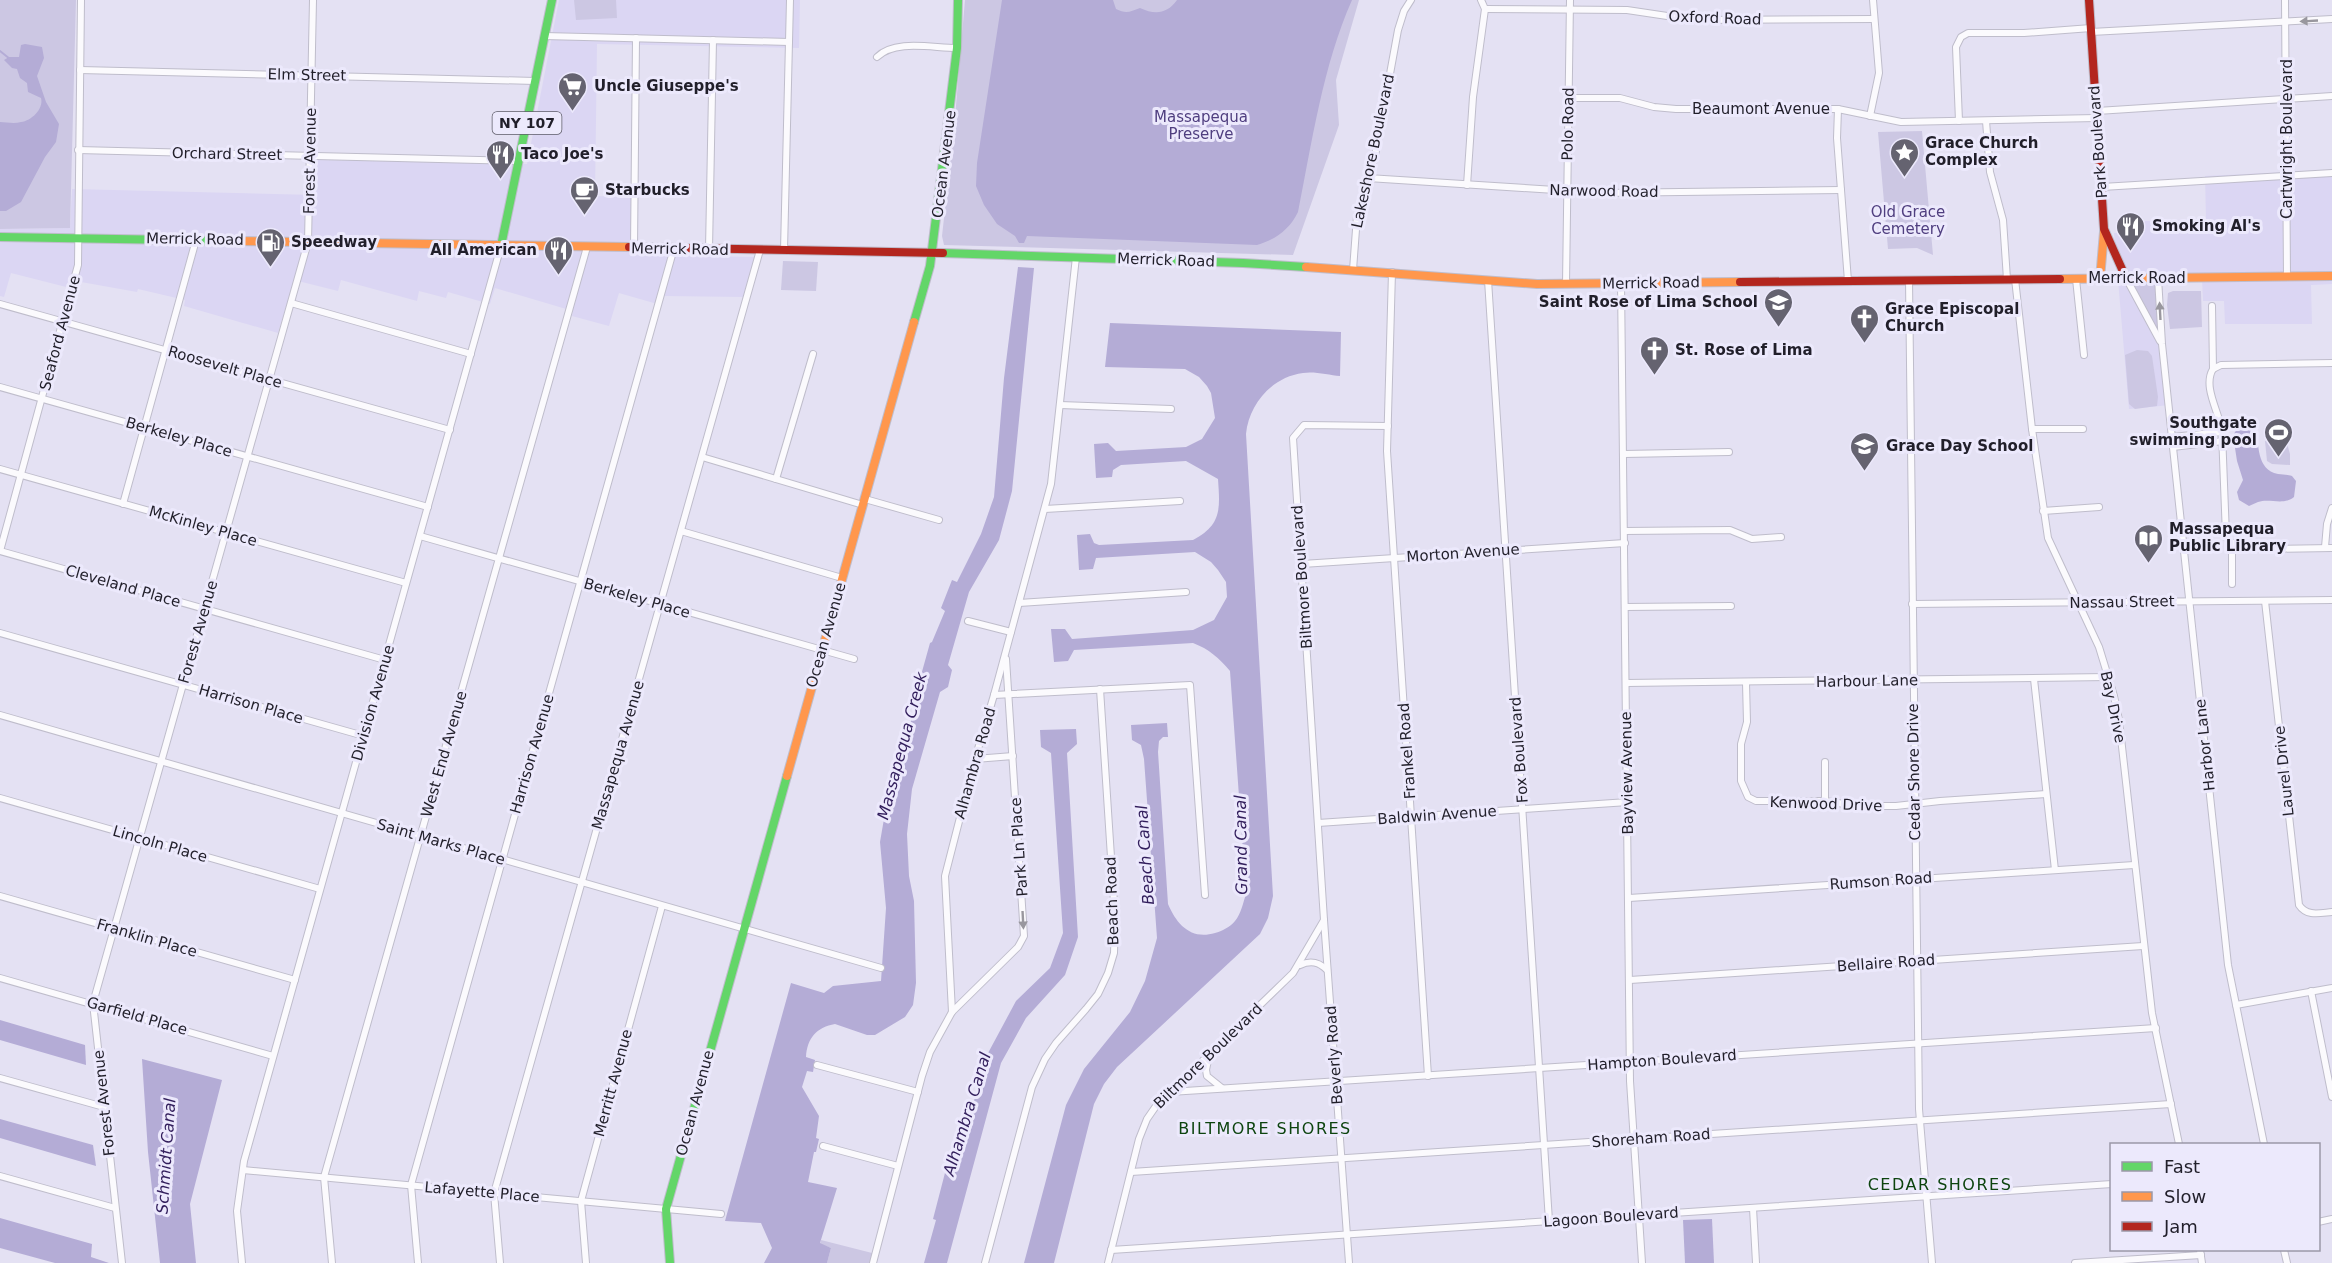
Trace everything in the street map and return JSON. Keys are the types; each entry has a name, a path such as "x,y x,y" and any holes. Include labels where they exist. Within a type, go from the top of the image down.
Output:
{"main road":[{"name":"NY 107","path":"501,246 552,0"},
{"name":"Ocean Avenue","path":"670,1263 666,1209 933,252 957,48 958,0"},
{"name":"Park Boulevard","path":"2089,0 2104,229 2126,278"},
{"path":"2100,279 2104,229"},
{"name":"Merrick Road","path":"0,237 933,252 1243,263 1566,284 2332,276"}],"street":[{"name":"Seaford Avenue","path":"0,551 78,265 81,0"},
{"name":"Forest Avenue","path":"122,1263 93,1003 308,242 313,0"},
{"path":"784,250 790,0"},
{"name":"Lakeshore Boulevard","path":"1353,270 1357,216 1375,156 1398,30 1404,11 1411,0"},
{"path":"1467,185 1473,97 1485,9 1481,0"},
{"name":"Polo Road","path":"1566,284 1570,0"},
{"path":"1870,116 1879,73 1873,0"},
{"name":"Cartwright Boulevard","path":"2285,0 2287,277"},
{"name":"Oxford Road","path":"1485,9 1627,10 1694,20 1874,19"},
{"path":"1959,121 1956,47 1961,37 1968,33 2024,33 2332,19"},
{"path":"544,36 789,42"},
{"path":"634,248 636,39"},
{"path":"709,249 713,40"},
{"path":"877,57 883,51 896,47 957,48"},
{"name":"Elm Street","path":"80,70 535,81"},
{"name":"Beaumont Avenue","path":"1569,98 1620,98 1676,110 1838,109 1901,122 1986,121 2097,115 2332,96"},
{"path":"1838,109 1848,281"},
{"name":"Bay Drive","path":"1986,121 1990,172 2003,220 2048,538 2099,647 2119,720 2143,946 2156,1028 2179,1143"},
{"name":"Orchard Street","path":"78,150 519,161"},
{"path":"2102,187 2332,173"},
{"name":"Narwood Road","path":"1368,178 1567,192 1841,190"},
{"path":"123,504 196,240"},
{"name":"Division Avenue","path":"242,1263 237,1211 244,1161 501,246"},
{"name":"West End Avenue","path":"332,1263 324,1177 587,247"},
{"name":"Harrison Avenue","path":"418,1263 411,1185 674,248"},
{"name":"Massapequa Avenue","path":"500,1263 494,1193 760,250"},
{"name":"Alhambra Road","path":"952,1012 945,876 1052,483 1076,257"},
{"path":"1388,426 1392,272"},
{"name":"Harbor Lane","path":"2126,278 2162,344"},
{"name":"Harbor Lane","path":"2158,278 2162,344 2228,965 2264,1143"},
{"path":"2076,279 2084,355"},
{"name":"Fox Boulevard","path":"1488,280 1549,1221"},
{"name":"Cedar Shore Drive","path":"1909,280 1917,1044 1920,1120 1932,1263"},
{"name":"Bayview Avenue","path":"1621,283 1630,1063 1642,1263"},
{"path":"291,303 471,354"},
{"name":"Roosevelt Place","path":"0,304 450,430"},
{"path":"2212,306 2213,369 2210,373 2210,390 2220,418 2222,432 2226,536 2232,544 2232,584"},
{"path":"776,479 813,354"},
{"path":"2213,369 2221,365 2332,363"},
{"name":"Berkeley Place","path":"0,387 428,507"},
{"path":"1060,405 1171,409"},
{"name":"Biltmore Boulevard","path":"1108,1263 1147,1119 1169,1092 1299,965 1324,920 1293,438 1304,425 1388,426"},
{"name":"Frankel Road","path":"1388,426 1394,558 1428,1076"},
{"path":"2032,429 2083,429"},
{"path":"2172,437 2222,432"},
{"path":"2173,447 2223,441"},
{"path":"1624,454 1729,452"},
{"path":"702,458 939,520"},
{"name":"McKinley Place","path":"0,469 406,584"},
{"path":"1045,509 1180,501"},
{"path":"2043,511 2099,507"},
{"path":"2232,544 2274,550 2329,548 2327,524 2332,508"},
{"path":"1624,531 1730,530 1752,539 1780,537"},
{"path":"681,531 842,578"},
{"name":"Berkeley Place","path":"420,536 854,659"},
{"name":"Morton Avenue","path":"1302,564 1625,543"},
{"name":"Cleveland Place","path":"0,551 385,660"},
{"path":"1019,603 1186,592"},
{"name":"Nassau Street","path":"1912,604 2332,600"},
{"name":"Laurel Drive","path":"2265,601 2299,905 2310,913 2332,912"},
{"path":"1625,607 1731,606"},
{"path":"968,621 1011,632"},
{"name":"Harrison Place","path":"0,633 364,736"},
{"name":"Park Ln Place","path":"952,1012 1018,947 1024,936 1005,652"},
{"name":"Harbour Lane","path":"1626,683 2108,677"},
{"path":"2034,679 2055,870"},
{"name":"Kenwood Drive","path":"1746,682 1747,722 1741,744 1740,769 1744,791 1748,797 1756,801 1825,801 1857,806 2046,794"},
{"path":"994,695 1190,685 1205,895"},
{"name":"Beach Road","path":"985,1263 1035,1080 1056,1043 1098,994 1114,953 1116,918 1100,689"},
{"name":"Saint Marks Place","path":"0,715 881,968"},
{"path":"975,759 1013,756"},
{"path":"1825,762 1825,801"},
{"name":"Lincoln Place","path":"0,798 320,889"},
{"name":"Baldwin Avenue","path":"1318,823 1628,802"},
{"name":"Rumson Road","path":"1629,898 2134,865"},
{"name":"Franklin Place","path":"0,896 295,980"},
{"name":"Merritt Avenue","path":"586,1263 581,1201 662,906"},
{"name":"Beverly Road","path":"1324,920 1349,1263"},
{"name":"Bellaire Road","path":"1630,980 2143,946"},
{"path":"1299,965 1313,962 1327,970"},
{"name":"Garfield Place","path":"0,978 273,1056"},
{"path":"2236,1005 2332,988"},
{"path":"2311,991 2332,1097"},
{"path":"873,1263 930,1052 952,1012"},
{"name":"Hampton Boulevard","path":"1169,1092 2156,1028"},
{"path":"1209,1055 1207,1076 1222,1088"},
{"path":"817,1065 918,1092"},
{"path":"0,1078 104,1107"},
{"name":"Shoreham Road","path":"1131,1172 2171,1104"},
{"path":"823,1146 898,1166"},
{"name":"Lafayette Place","path":"243,1170 721,1214"},
{"path":"0,1176 115,1208"},
{"name":"Lagoon Boulevard","path":"1111,1250 2110,1184"},
{"path":"1753,1208 1756,1263"},
{"path":"2075,1263 2200,1252 2202,1263"}],"shaded area":[{"path":"559,0 800,0 799,48 597,44 595,196 632,197 631,255 757,257 745,297 664,296 661,305 619,293 609,326 572,316 573,311 495,288 490,304 448,292 446,298 419,291 417,301 341,280 338,291 294,280 278,333 184,306 185,300 138,289 137,292 81,282 78,290 11,273 4,297 0,296 0,229 70,228 72,189 315,195 316,160 527,164"},
{"path":"2332,170 2332,284 2311,285 2312,324 2225,324 2224,301 2203,301 2202,279 2160,279 2170,405 2129,409 2114,233 2145,232 2145,221 2206,219 2205,176"}],"green space":[{"path":"0,0 76,0 70,228 0,229"},
{"path":"574,0 616,0 617,18 576,20"},
{"name":"Massapequa Preserve","path":"965,0 1359,0 1336,80 1339,125 1293,255 944,245 942,236"},
{"name":"Old Grace Cemetery","path":"1922,131 1933,255 1917,248 1888,249 1878,132"},
{"path":"783,261 818,262 816,291 781,290"},
{"path":"2128,279 2157,279 2161,341"},
{"path":"2201,291 2202,327 2170,329 2167,305 2168,293"},
{"path":"2137,350 2148,351 2152,356 2158,397 2157,406 2135,409 2129,404 2125,355"},
{"path":"2286,440 2290,465 2272,464 2267,461 2265,441"},
{"path":"821,1240 876,1254 873,1263 827,1263 831,1248 820,1244"}],"water":[{"name":"Massapequa Preserve","path":"1002,0 1113,0 1116,9 1123,12 1140,8 1160,12 1165,11 1177,0 1352,0 1333,51 1298,212 1291,224 1276,237 1257,245 1027,236 1024,243 1019,243 1015,236 997,224 984,205 976,186 977,163"},
{"path":"21,45 42,47 44,58 37,76 46,102 59,124 56,142 45,157 21,202 6,211 0,211 0,122 25,121 36,114 41,106 41,98 28,92 27,83 20,78 17,69 12,68 4,60 9,57 19,57"},
{"path":"1018,267 1034,268 1012,491 999,540 969,592 948,665 952,670 948,687 940,692 912,789 907,834 909,876 914,901 916,983 913,1005 905,1017 875,1035 867,1035 835,1024 818,1031 808,1044 806,1057 815,1060 813,1072 807,1071 802,1087 819,1116 816,1138 819,1139 808,1182 837,1188 820,1243 831,1248 827,1263 764,1263 772,1248 761,1223 725,1221 791,983 824,993 833,986 881,981 886,908 880,842 890,784 922,688 918,686 930,643 945,611 941,608 952,580 957,582 981,534 994,497 1004,378"},
{"path":"1110,323 1341,332 1340,376 1307,373 1281,380 1272,386 1257,403 1246,434 1273,896 1268,918 1260,934 1117,1067 1104,1084 1094,1104 1054,1263 1024,1263 1066,1105 1084,1069 1130,1012 1145,981 1157,938 1144,759 1141,745 1132,740 1131,725 1167,723 1168,737 1163,737 1159,741 1158,752 1168,904 1180,924 1199,934 1218,932 1235,921 1246,894 1230,671 1213,654 1193,643 1074,650 1068,661 1054,662 1051,629 1065,629 1072,639 1193,630 1214,620 1227,597 1226,582 1218,570 1211,562 1195,552 1096,558 1093,569 1079,570 1077,535 1090,534 1094,543 1099,545 1193,540 1214,522 1219,507 1218,479 1186,461 1121,465 1113,470 1112,477 1096,478 1094,444 1108,443 1116,451 1186,447 1202,439 1215,418 1211,393 1207,386 1199,377 1185,369 1105,367"},
{"path":"2248,421 2256,428 2260,455 2266,467 2278,474 2292,476 2296,481 2294,497 2290,500 2263,501 2249,506 2239,500 2237,492 2243,480 2233,435 2240,425"},
{"path":"1076,729 1077,744 1067,753 1078,937 1065,975 1026,1018 1001,1063 947,1263 924,1263 936,1220 933,1219 946,1169 954,1171 987,1055 1016,1001 1050,968 1063,933 1051,753 1041,747 1040,730"},
{"path":"0,1020 85,1045 86,1065 0,1040"},
{"name":"Schmidt Canal","path":"142,1059 222,1080 190,1204 196,1263 160,1263 148,1152"},
{"path":"0,1119 93,1145 96,1166 0,1138"},
{"path":"0,1218 92,1244 91,1257 109,1263 55,1263 0,1248"},
{"path":"1712,1219 1714,1263 1685,1263 1683,1220"}],"waterway":[{"path":"0,51 10,59"}],"traffic: fast":[{"path":"501,246 552,0"},
{"path":"914,322 930,266 957,48 958,0"},
{"path":"0,237 232,241"},
{"path":"943,253 1306,267"},
{"path":"670,1263 666,1209 787,776"}],"traffic: slow":[{"path":"2100,279 2104,232"},
{"path":"232,241 629,247"},
{"path":"1306,267 1537,284 1740,282"},
{"path":"2060,279 2332,276"},
{"path":"787,776 914,322"}],"traffic: jam":[{"path":"2089,0 2104,229 2126,278"},
{"path":"629,247 943,253"},
{"path":"1740,282 2060,279"}],"place":[{"name":"Uncle Giuseppe's","path":"573,112"},
{"name":"Grace Church Complex","path":"1904,178"},
{"name":"Taco Joe's","path":"500,180"},
{"name":"Starbucks","path":"584,216"},
{"name":"Smoking Al's","path":"2131,252"},
{"name":"Speedway","path":"270,268"},
{"name":"All American","path":"558,276"},
{"name":"Saint Rose of Lima School","path":"1779,328"},
{"name":"Grace Episcopal Church","path":"1864,344"},
{"name":"St. Rose of Lima","path":"1654,376"},
{"name":"Southgate swimming pool","path":"2278,458"},
{"name":"Grace Day School","path":"1865,472"},
{"name":"Massapequa Public Library","path":"2148,564"}],"district":[{"name":"BILTMORE SHORES","path":"1265,1128"},
{"name":"CEDAR SHORES","path":"1940,1184"}],"water label":[{"name":"Massapequa Creek","path":"902,746"},
{"name":"Grand Canal","path":"1241,845"},
{"name":"Beach Canal","path":"1145,855"},
{"name":"Alhambra Canal","path":"967,1114"}]}
